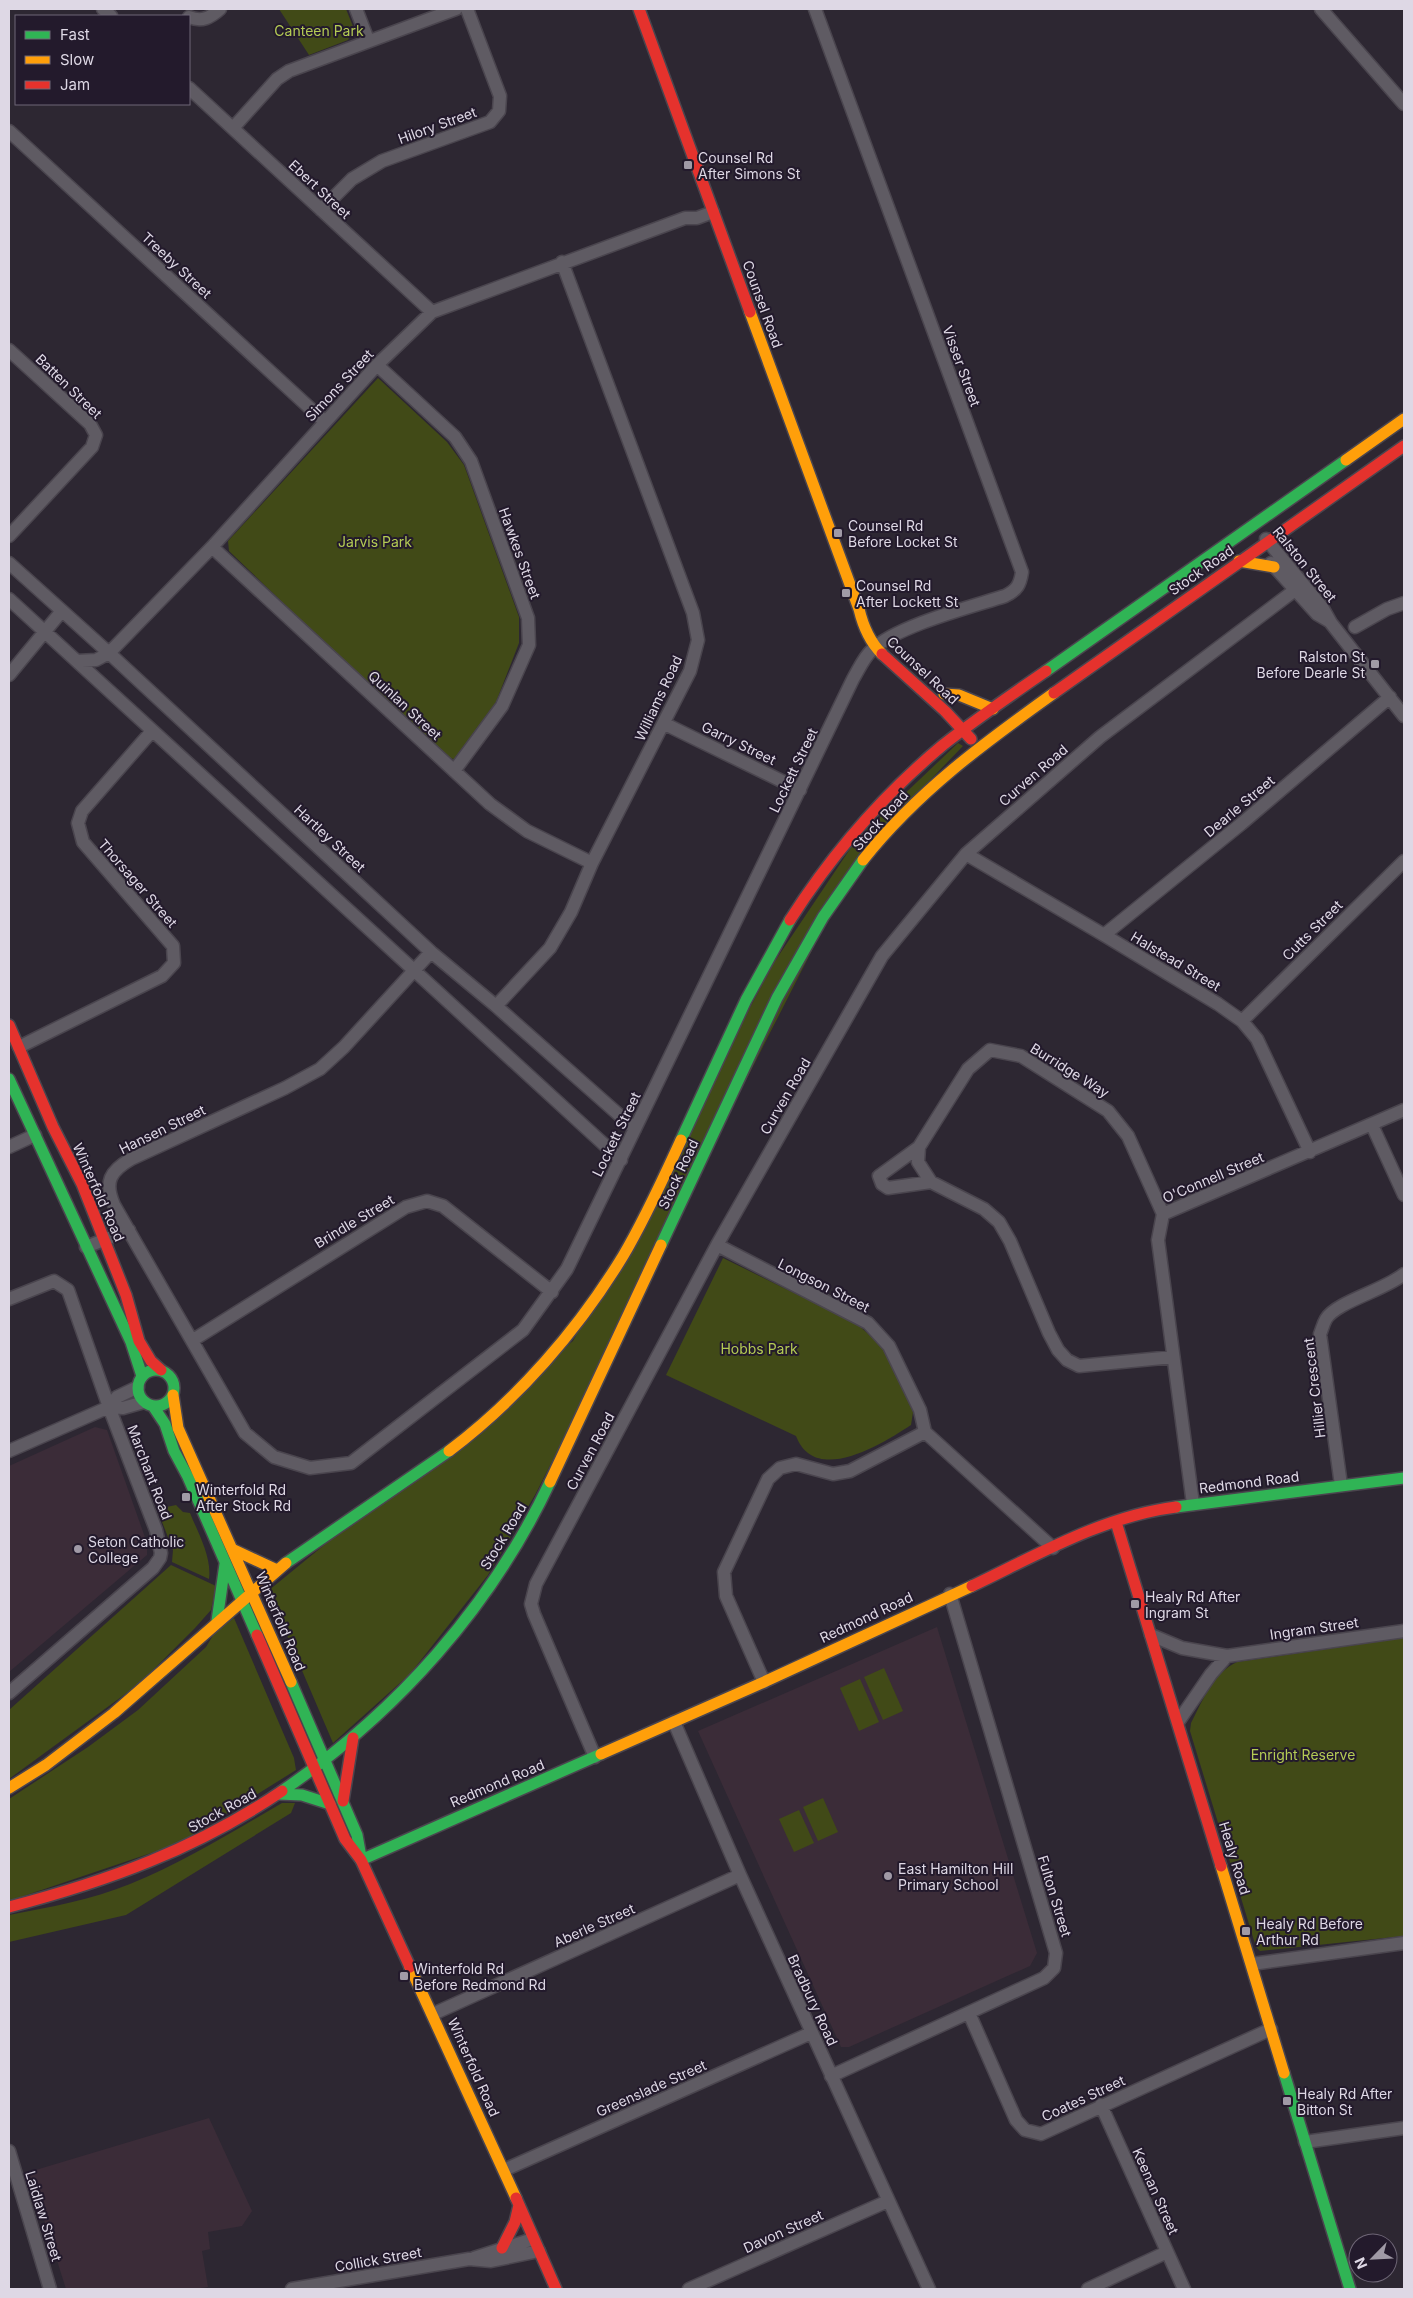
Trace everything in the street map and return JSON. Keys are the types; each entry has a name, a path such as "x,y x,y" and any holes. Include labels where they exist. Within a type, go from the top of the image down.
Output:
{"main road":[{"name":"Counsel Road","path":"639,9 860,609 880,644 968,726"},
{"name":"Stock Road","path":"9,1788 53,1760 113,1715 217,1621 277,1570 461,1441 516,1392 568,1335 613,1271 633,1237 752,988 800,905 836,854 860,825 907,778 992,708 1404,419"},
{"name":"Stock Road","path":"9,1907 96,1883 156,1860 212,1834 279,1794 325,1761 383,1712 437,1655 482,1597 521,1538 562,1460 761,1032 815,930 855,871 924,793 983,743 1404,446"},
{"path":"1240,561 1274,567"},
{"name":"Counsel Road","path":"880,644 944,694 983,743"},
{"path":"944,694 959,695 992,708"},
{"name":"Winterfold Road","path":"9,1025 53,1127 82,1184 126,1295 139,1341 151,1361 161,1370"},
{"path":"9,1078 130,1342 140,1381 140,1397 149,1404 168,1403 173,1395 173,1380 161,1370 151,1370 140,1381"},
{"name":"Winterfold Road","path":"173,1395 178,1428 234,1550 357,1834 361,1860"},
{"name":"Winterfold Road","path":"149,1404 166,1424 174,1451 188,1477 345,1839 361,1860 504,2170 556,2289"},
{"name":"Redmond Road","path":"361,1860 764,1682 950,1594 1053,1548 1140,1513 1193,1504 1404,1478"},
{"name":"Healy Road","path":"1116,1522 1350,2289"},
{"path":"234,1550 277,1570"},
{"path":"217,1621 225,1564"},
{"path":"343,1801 353,1738"},
{"path":"279,1794 302,1795 330,1804"},
{"path":"502,2248 515,2222 519,2205"}],"street":[{"path":"190,17 204,20 212,17 220,9"},
{"path":"356,9 368,40"},
{"path":"233,128 277,79 283,75 368,40 456,9"},
{"name":"Hilory Street","path":"321,210 352,178 382,161 490,122 499,111 500,96 467,9"},
{"name":"Visser Street","path":"815,9 1022,572 1020,584 1015,590 1005,596 907,629 880,644"},
{"path":"1321,9 1404,104"},
{"name":"Ebert Street","path":"190,89 432,312"},
{"name":"Treeby Street","path":"9,131 324,422"},
{"name":"Simons Street","path":"76,661 96,660 109,653 212,547 377,365 432,312 562,262 686,218 693,210 712,207"},
{"name":"Williams Road","path":"496,1006 550,948 571,912 592,863 665,724 690,671 698,640 693,613 562,262"},
{"name":"Batten Street","path":"9,350 90,424 96,435 92,447 9,536"},
{"name":"Hawkes Street","path":"377,365 455,436 472,461 528,618 529,645 502,706 454,771"},
{"name":"Ralston Street","path":"1250,528 1299,588 1317,614 1331,623 1404,716"},
{"name":"Ralston Street","path":"1263,545 1274,567 1299,588"},
{"name":"Quinlan Street","path":"212,547 490,804 527,831 592,863"},
{"name":"Hartley Street","path":"9,563 61,612 109,653 431,952 496,1006 636,1129"},
{"name":"Curven Road","path":"595,1757 531,1604 536,1584 717,1245 882,956 966,854 1100,737 1299,588"},
{"path":"9,599 621,1160"},
{"path":"1355,627 1387,609 1404,603"},
{"path":"9,675 61,612"},
{"name":"Lockett Street","path":"245,1433 274,1457 310,1468 351,1464 523,1330 567,1269 854,679 867,656 880,644"},
{"name":"Dearle Street","path":"1104,935 1242,824 1390,697"},
{"name":"Garry Street","path":"665,724 800,790"},
{"name":"Thorsager Street","path":"19,1047 162,976 174,963 173,946 84,842 78,823 82,811 152,731"},
{"name":"Halstead Street","path":"966,854 1104,935 1218,1004 1242,1021 1257,1039 1310,1152"},
{"name":"Cutts Street","path":"1242,1021 1404,861"},
{"name":"Hansen Street","path":"245,1433 114,1205 108,1189 112,1175 116,1169 131,1159 310,1075 334,1058 415,972 431,952"},
{"name":"Burridge Way","path":"930,1182 888,1188 882,1184 879,1176 919,1146 968,1069 990,1050 1021,1056 1108,1111 1128,1136 1163,1214"},
{"name":"O'Connell Street","path":"1193,1504 1158,1240 1163,1214 1404,1110"},
{"path":"1372,1125 1404,1195"},
{"path":"9,1147 35,1135"},
{"path":"919,1146 918,1162 930,1182 984,1209 999,1222 1010,1241 1049,1333 1058,1350 1067,1360 1079,1366 1173,1357"},
{"name":"Brindle Street","path":"193,1340 406,1207 427,1201 443,1206 552,1292"},
{"path":"86,1247 128,1230"},
{"name":"Longson Street","path":"717,1245 868,1323 889,1346 920,1410 925,1432"},
{"name":"Hillier Crescent","path":"1341,1485 1320,1334 1326,1318 1339,1308 1394,1282 1404,1274"},
{"name":"Marchant Road","path":"9,1299 54,1280 68,1290 160,1545 160,1558 146,1575 9,1693"},
{"path":"9,1451 109,1407 117,1397 140,1381"},
{"path":"109,1407 122,1408 149,1404"},
{"path":"764,1682 726,1596 724,1572 768,1478 780,1468 796,1464 833,1474 850,1471 925,1432 1053,1548"},
{"name":"Fulton Street","path":"831,2076 1044,1978 1054,1968 1056,1953 950,1594"},
{"name":"Ingram Street","path":"1151,1635 1182,1648 1227,1656 1404,1631"},
{"path":"1178,1722 1211,1674 1227,1656"},
{"name":"Bradbury Road","path":"674,1722 740,1876 929,2289"},
{"name":"Aberle Street","path":"433,2014 740,1876"},
{"path":"1252,1964 1404,1943"},
{"name":"Coates Street","path":"969,2013 1016,2120 1025,2130 1041,2134 1101,2105 1272,2029"},
{"name":"Greenslade Street","path":"504,2170 811,2033"},
{"name":"Keenan Street","path":"1101,2105 1184,2289"},
{"path":"1305,2142 1404,2128"},
{"name":"Laidlaw Street","path":"9,2151 50,2289"},
{"name":"Davon Street","path":"689,2289 888,2200"},
{"name":"Collick Street","path":"292,2289 469,2259 534,2239"},
{"name":"Collick Street","path":"469,2259 491,2261 539,2251"},
{"path":"1088,2289 1167,2252"}],"shaded area":[{"name":"Seton Catholic College","path":"95,1427 107,1430 147,1543 147,1555 9,1672 9,1466"},
{"name":"East Hamilton Hill Primary School","path":"937,1627 1037,1953 1030,1966 849,2047 841,2047 698,1731"},
{"path":"209,2118 252,2211 242,2226 208,2232 210,2249 202,2251 208,2287 194,2289 66,2289 29,2172"}],"green space":[{"name":"Canteen Park","path":"279,9 346,9 354,29 348,40 309,55"},
{"name":"Jarvis Park","path":"378,378 447,442 464,465 519,617 519,643 496,702 454,759 444,757 229,551 228,541"},
{"path":"958,743 963,746 863,850 535,1495 488,1575 410,1674 333,1743 268,1591 573,1341 773,964 856,840"},
{"name":"Hobbs Park","path":"723,1258 857,1324 882,1346 913,1412 911,1425 867,1450 833,1460 818,1458 805,1451 796,1436 666,1375"},
{"path":"176,1505 183,1512 190,1513 206,1554 209,1579 172,1562 173,1550 157,1509"},
{"path":"171,1565 216,1586 211,1610 139,1684 9,1779 9,1710"},
{"path":"234,1618 294,1758 296,1770 178,1844 9,1901 9,1799 88,1747 138,1710 206,1647 215,1632"},
{"name":"Enright Reserve","path":"1404,1638 1404,1936 1260,1951 1256,1947 1190,1731 1191,1723 1204,1696 1215,1680 1221,1673 1237,1662"},
{"path":"884,1668 903,1711 883,1720 864,1677"},
{"path":"860,1679 879,1722 859,1731 840,1688"},
{"path":"823,1798 838,1832 818,1841 803,1807"},
{"path":"282,1803 295,1803 291,1813 126,1915 9,1942 9,1915 85,1899 130,1884 189,1856"},
{"path":"799,1810 814,1843 794,1852 779,1819"}],"traffic: fast":[{"path":"1046,671 1346,460"},
{"path":"661,1245 777,998 823,917 863,860"},
{"path":"681,1140 746,1000 790,920"},
{"path":"9,1079 131,1342 142,1376"},
{"path":"156,1370 163,1371 169,1375 173,1381 174,1388 173,1395 169,1401 163,1405 156,1406 149,1405 143,1401 139,1395 138,1388 139,1381 143,1375 149,1371 156,1370"},
{"path":"153,1406 165,1424 174,1451 188,1477 257,1635"},
{"path":"286,1563 449,1451"},
{"path":"1176,1507 1404,1478"},
{"path":"282,1791 364,1727 437,1654 499,1572 526,1528 550,1482"},
{"path":"217,1621 225,1564"},
{"path":"291,1682 357,1835 361,1857"},
{"path":"361,1860 601,1754"},
{"path":"279,1794 302,1795 330,1804"},
{"path":"1284,2073 1350,2289"}],"traffic: slow":[{"path":"750,312 865,627 873,644 882,654"},
{"path":"1346,460 1404,419"},
{"path":"1239,561 1274,567"},
{"path":"863,860 884,835 929,790 977,750 1054,693"},
{"path":"944,694 959,695 993,709"},
{"path":"449,1451 523,1386 587,1310 631,1242 654,1199 681,1140"},
{"path":"550,1482 661,1245"},
{"path":"173,1395 178,1428 291,1682"},
{"path":"234,1550 277,1570"},
{"path":"9,1788 46,1765 114,1713 286,1563"},
{"path":"601,1754 764,1682 972,1586"},
{"path":"1221,1866 1284,2073"},
{"path":"410,1967 516,2198"}],"traffic: jam":[{"path":"639,9 750,312"},
{"path":"1054,693 1404,446"},
{"path":"882,654 945,711 971,739"},
{"path":"790,920 841,849 900,784 955,735 1046,671"},
{"path":"9,1025 53,1127 82,1184 126,1295 139,1341 151,1361 161,1370"},
{"path":"972,1586 1071,1538 1123,1519 1176,1507"},
{"path":"1116,1522 1221,1866"},
{"path":"257,1635 345,1839 361,1860 410,1967"},
{"path":"343,1801 353,1738"},
{"path":"9,1907 81,1886 150,1861 217,1830 250,1812 282,1791"},
{"path":"516,2198 556,2289"},
{"path":"502,2248 515,2222 519,2205"}],"place":[{"name":"Counsel Rd After Simons St","path":"688,165"},
{"name":"Counsel Rd Before Locket St","path":"838,533"},
{"name":"Counsel Rd After Lockett St","path":"846,593"},
{"name":"Ralston St Before Dearle St","path":"1375,664"},
{"name":"Winterfold Rd After Stock Rd","path":"186,1497"},
{"name":"Seton Catholic College","path":"78,1549"},
{"name":"Healy Rd After Ingram St","path":"1135,1604"},
{"name":"East Hamilton Hill Primary School","path":"888,1876"},
{"name":"Healy Rd Before Arthur Rd","path":"1246,1931"},
{"name":"Winterfold Rd Before Redmond Rd","path":"404,1976"},
{"name":"Healy Rd After Bitton St","path":"1287,2101"}]}
